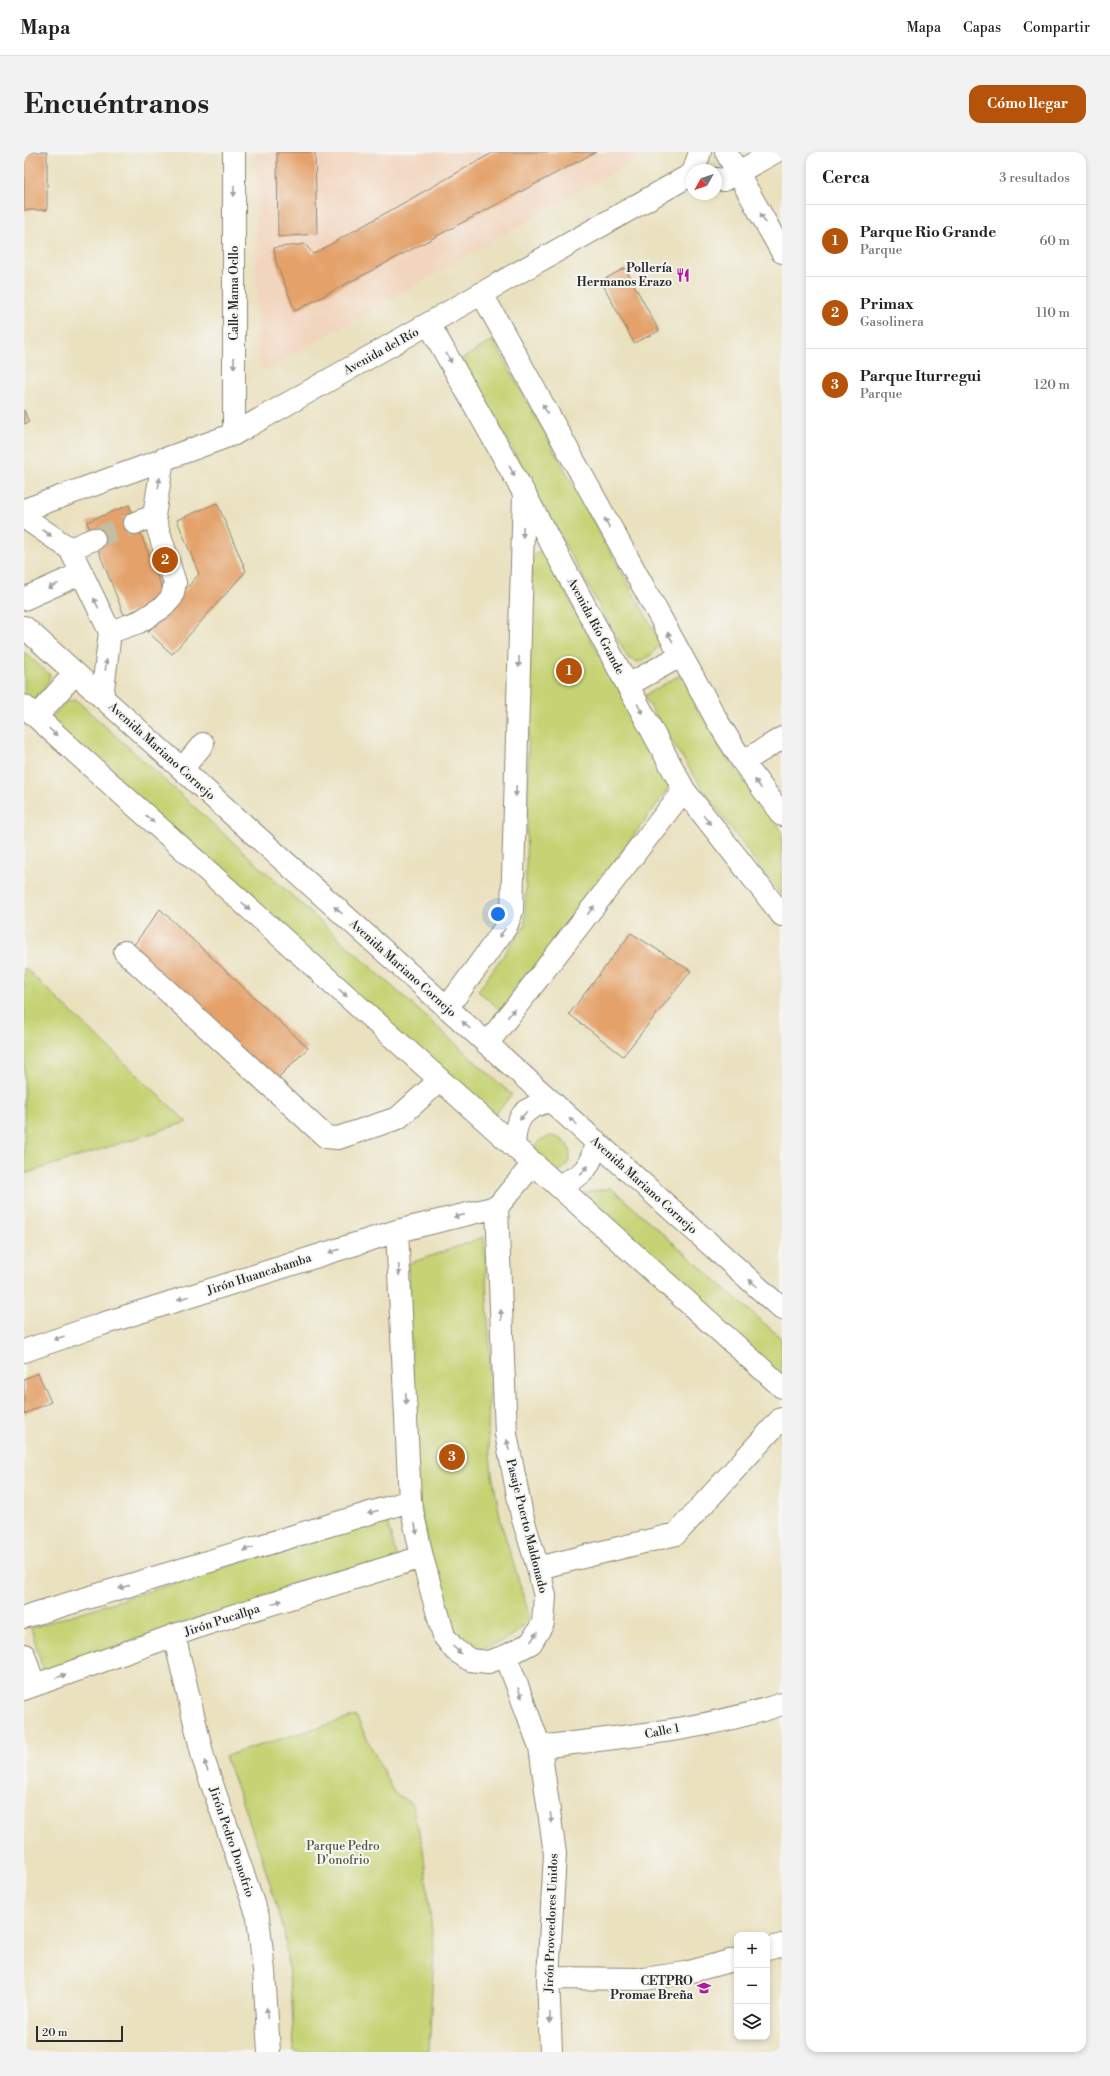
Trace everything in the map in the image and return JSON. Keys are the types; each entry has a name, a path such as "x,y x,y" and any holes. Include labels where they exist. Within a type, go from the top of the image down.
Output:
{"street":[{"name":"Calle Mama Ocllo","path":"234,152 234,434"},
{"path":"696,164 700,152"},
{"path":"726,152 782,252"},
{"path":"722,180 738,174 776,152"},
{"name":"Avenida del Río","path":"24,510 56,497 234,434 686,177"},
{"path":"482,294 680,656 743,762 782,815"},
{"name":"Avenida Río Grande","path":"430,324 524,493 684,790 782,915"},
{"path":"110,632 139,622 163,608 172,597 175,583 144,520 163,459"},
{"path":"447,1008 506,927 512,911 524,493"},
{"name":"Avenida del Río","path":"24,500 56,497"},
{"path":"24,517 70,549 110,632 102,697"},
{"path":"70,549 94,539"},
{"path":"24,599 82,573"},
{"name":"Avenida Mariano Cornejo","path":"24,627 782,1309"},
{"path":"628,685 680,656"},
{"path":"75,673 30,711 782,1387"},
{"path":"743,762 782,738"},
{"path":"182,769 203,744"},
{"path":"487,1044 684,790"},
{"path":"125,952 326,1137 338,1138 398,1118 440,1080"},
{"path":"514,1146 515,1128 523,1114 535,1105 551,1101"},
{"path":"557,1185 573,1180 585,1171 593,1157 596,1141"},
{"path":"497,1207 534,1164"},
{"name":"Jirón Huancabamba","path":"24,1351 102,1324 397,1231 497,1207"},
{"name":"Pasaje Puerto Maldonado","path":"397,1231 410,1501 422,1557 444,1636 455,1650 470,1660 488,1662 506,1656 531,1643 543,1623 545,1596 522,1516 506,1434 497,1207"},
{"path":"538,1568 676,1534 782,1418"},
{"path":"24,1617 410,1501"},
{"name":"Jirón Pucallpa","path":"29,1687 174,1635 422,1557"},
{"name":"Jirón Pedro Donofrio","path":"174,1635 204,1761 258,1917 264,1971 269,2052"},
{"path":"24,1655 29,1687"},
{"name":"Jirón Proveedores Unidos","path":"506,1656 540,1747 555,1854 548,1978 551,2052"},
{"name":"Calle 1","path":"540,1747 633,1736 756,1712 782,1704"},
{"path":"770,1948 782,1945"},
{"path":"548,1978 644,1979 685,1973 734,1960"}],"shaded area":[{"path":"255,152 649,152 266,370 258,361"}],"green space":[{"path":"493,340 661,643 651,655 638,662 628,658 462,359"},
{"path":"542,550 671,785 503,1012 478,991 525,925 532,556"},
{"path":"24,652 50,675 47,684 41,693 33,700 24,704"},
{"path":"680,675 728,759 782,831 782,896 710,798 676,748 644,696"},
{"path":"76,700 512,1095 487,1123 49,720 67,701"},
{"path":"24,967 187,1122 24,1174"},
{"path":"553,1136 567,1144 570,1156 568,1163 563,1169 550,1173 533,1152 536,1145 540,1141"},
{"path":"611,1188 782,1339 782,1392 562,1197"},
{"path":"484,1237 490,1358 488,1436 492,1474 502,1526 529,1614 519,1631 511,1637 492,1645 462,1651 450,1633 417,1497 408,1264"},
{"path":"386,1517 398,1561 44,1673 31,1628"},
{"name":"Parque Pedro D'onofrio","path":"356,1716 394,1793 412,1804 423,1849 434,1950 429,2052 294,2052 292,2005 284,1931 260,1851 225,1756"}],"building":[{"path":"24,152 47,152 47,210 24,210"},
{"path":"277,152 315,152 317,234 278,237"},
{"path":"494,152 596,152 295,311 276,262 274,248 305,244 313,254"},
{"path":"625,268 659,331 634,343 601,281"},
{"path":"24,410 29,422 24,424"},
{"path":"217,503 246,571 172,654 148,632 199,574 177,520"},
{"path":"129,505 166,598 124,615 87,522"},
{"path":"160,909 308,1048 276,1080 129,952"},
{"path":"631,933 691,971 623,1056 569,1014"},
{"path":"38,1373 51,1402 24,1414 24,1379"}],"tunnel":[{"path":"94,539 135,523"}],"place":[{"name":"Pollería Hermanos Erazo","path":"683,275"},
{"name":"Primax","path":"165,560"},
{"name":"Parque Rio Grande","path":"569,671"},
{"name":"Parque Iturregui","path":"452,1457"},
{"name":"CETPRO Promae Breña","path":"704,1988"}]}
